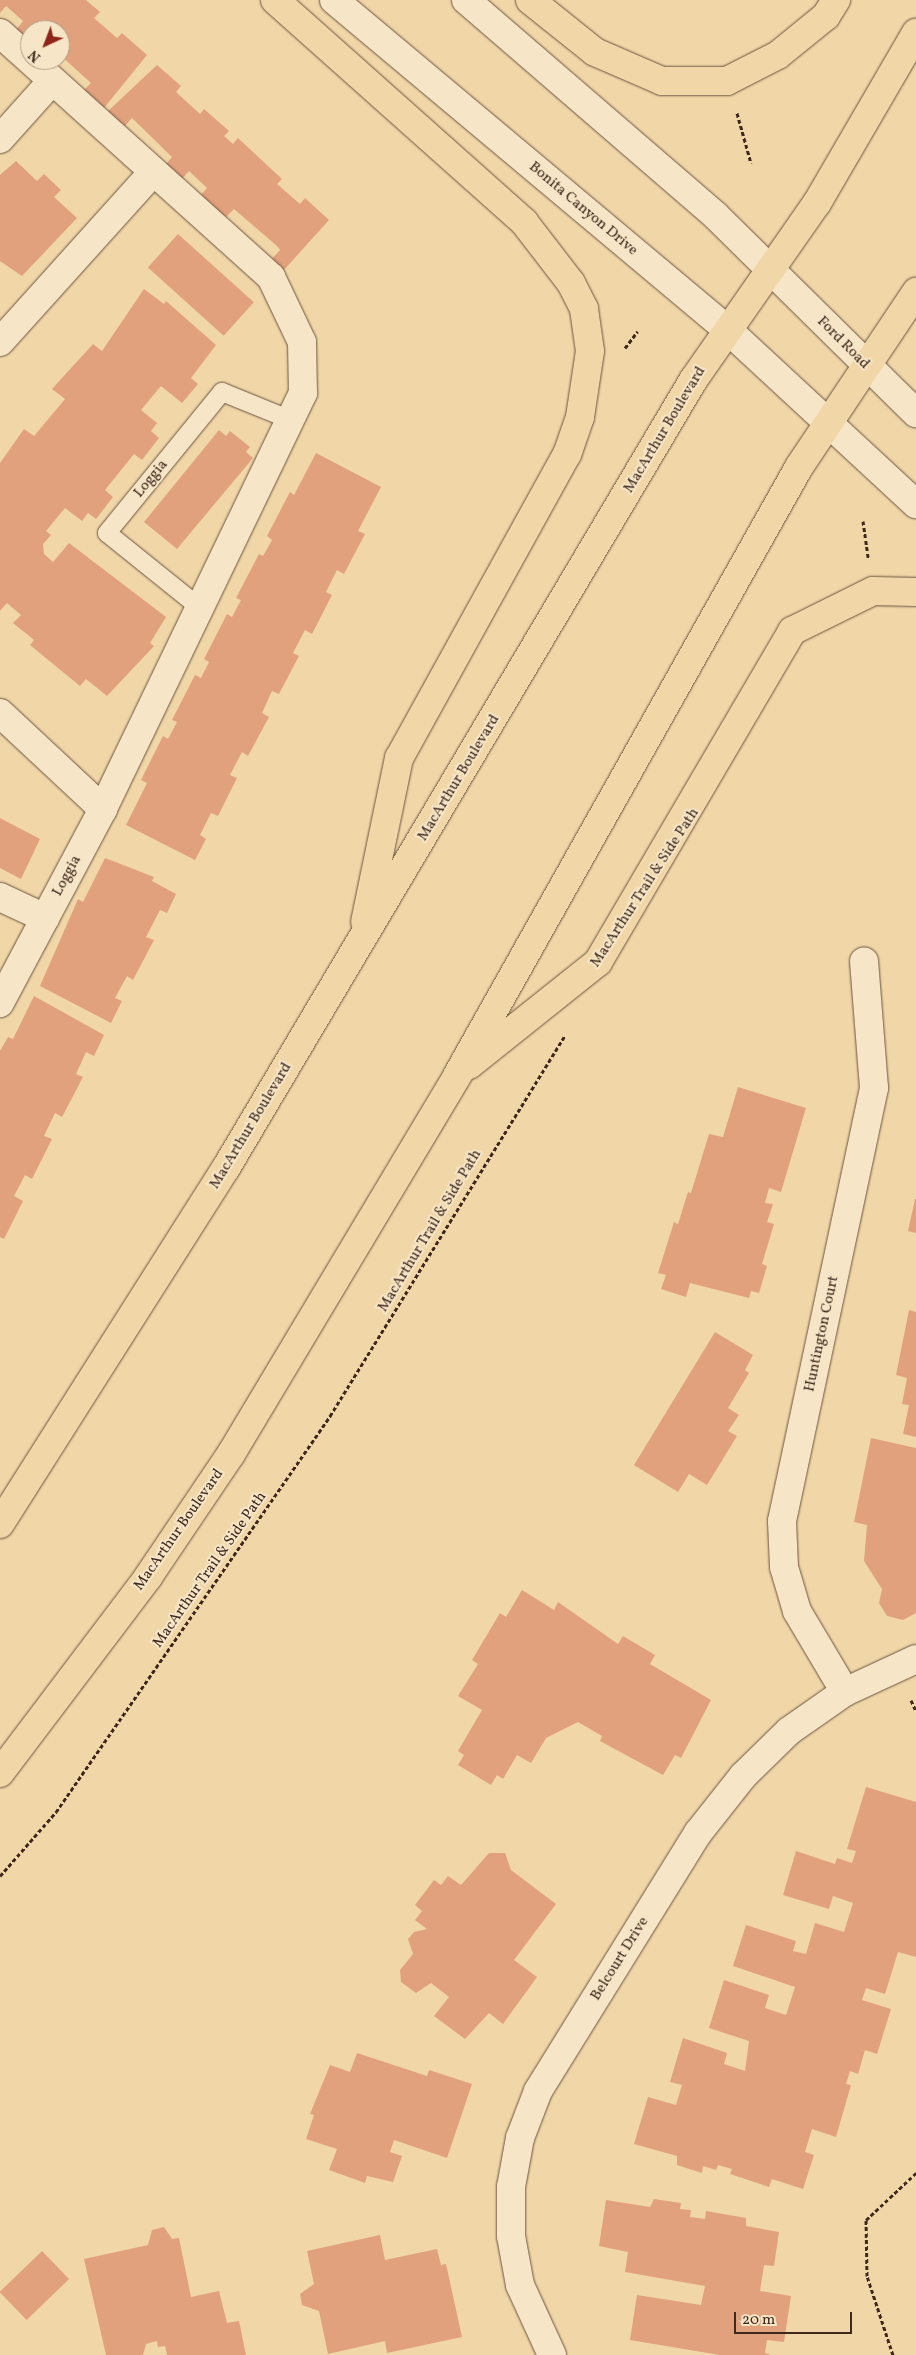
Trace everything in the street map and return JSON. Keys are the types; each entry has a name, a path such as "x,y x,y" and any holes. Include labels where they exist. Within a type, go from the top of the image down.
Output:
{"main road":[{"path":"275,0 524,222 571,283 584,309 590,351 580,417 567,454 400,758 360,946"},
{"path":"530,0 595,52 662,81 727,81 778,55 826,16 836,0"},
{"name":"MacArthur Boulevard","path":"0,1524 226,1168 360,946 689,388 817,203 916,33"},
{"name":"MacArthur Boulevard","path":"0,1772 142,1584 231,1454 458,1074 826,424 867,367 916,292"},
{"path":"458,1074 598,962 792,631 873,591 916,592"}],"street":[{"name":"Bonita Canyon Drive","path":"334,0 728,331 826,424"},
{"path":"466,0 716,216 771,271"},
{"name":"Loggia","path":"0,33 271,277 302,342 303,393 103,808 0,1003"},
{"path":"0,139 52,81"},
{"path":"5,325 153,172"},
{"name":"Ford Road","path":"771,271 916,413"},
{"path":"826,424 916,504"},
{"path":"0,713 103,808"},
{"path":"0,897 45,918"},
{"name":"Huntington Court","path":"845,1692 797,1610 784,1567 782,1521 874,1088 864,962"},
{"name":"Belcourt Drive","path":"552,2355 520,2285 511,2236 511,2187 518,2148 538,2091 698,1833 742,1776 789,1732 845,1692 916,1659"}],"lane":[{"name":"Loggia","path":"199,607 107,533 222,392 291,420"}],"path":[{"path":"736,109 752,163"},
{"path":"633,338 638,331"},
{"path":"863,521 869,565"},
{"name":"MacArthur Trail & Side Path","path":"0,1876 56,1812 330,1416 571,1026"},
{"path":"893,2355 867,2276 866,2220 916,2173"}],"building":[{"path":"0,0 86,0 100,12 94,18 117,38 122,33 147,55 104,108 84,90 91,83 70,64 70,20 22,20 6,6 0,13"},
{"path":"20,25 20,34 16,30"},
{"path":"157,65 181,86 176,92 200,114 204,109 229,131 224,136 233,144 238,138 282,179 277,184 300,204 305,198 329,220 283,271 271,260 280,250 277,246 234,209 225,218 200,196 207,188 189,171 181,180 165,165 172,157 132,118 124,127 107,112"},
{"path":"16,161 37,181 44,174 61,190 54,197 77,218 22,276 0,261 0,175"},
{"path":"178,234 254,302 224,336 148,267"},
{"path":"144,289 164,304 166,301 216,345 191,378 198,384 182,403 161,386 141,410 157,423 151,431 159,438 142,460 134,454 105,490 113,497 96,519 88,513 82,521 65,508 46,531 51,535 43,544 44,554 53,562 69,543 166,617 150,643 154,646 107,696 86,679 80,686 30,645 34,640 13,623 21,615 7,603 0,611 0,463 24,429 34,436 65,399 52,389 93,344 102,351"},
{"path":"219,430 226,436 230,431 250,447 246,452 253,458 177,549 144,522"},
{"path":"316,453 381,487 358,531 365,534 344,574 337,570 326,592 332,595 312,634 305,630 293,653 299,656 279,694 272,691 262,713 269,717 248,756 242,752 230,775 237,778 218,816 211,813 200,835 206,839 195,860 126,825 147,783 141,780 163,736 168,739 177,722 172,720 195,675 201,678 209,662 204,659 227,614 232,617 241,600 236,598 259,554 263,556 272,540 267,536 290,492 294,495"},
{"path":"0,818 40,839 21,879 0,868"},
{"path":"105,858 154,877 152,881 176,894 167,913 160,910 146,937 154,940 133,980 127,976 115,998 122,1001 111,1023 40,986 78,899 83,902"},
{"path":"34,996 104,1035 94,1056 86,1052 76,1074 83,1077 62,1117 55,1113 44,1136 52,1139 32,1179 25,1175 14,1196 23,1201 4,1239 0,1237 0,1051 8,1037 13,1039"},
{"path":"738,1087 806,1108 781,1192 769,1188 765,1203 773,1204 767,1222 774,1224 762,1264 767,1266 759,1293 751,1291 749,1298 690,1283 686,1297 661,1289 666,1275 658,1273 674,1222 678,1224 688,1192 691,1193 709,1134 723,1137"},
{"path":"916,1199 916,1233 908,1231"},
{"path":"909,1310 916,1312 916,1437 903,1434 909,1405 902,1404 907,1378 896,1375"},
{"path":"715,1332 753,1355 745,1370 749,1373 728,1408 739,1415 728,1431 737,1436 707,1485 689,1474 678,1492 634,1465"},
{"path":"871,1438 916,1448 916,1613 903,1620 887,1616 879,1603 882,1589 864,1561 867,1525 854,1522"},
{"path":"522,1590 554,1610 558,1602 618,1644 623,1636 655,1655 650,1664 711,1700 681,1758 675,1755 663,1775 600,1741 602,1736 578,1722 546,1738 531,1763 517,1755 503,1779 497,1775 491,1785 458,1765 464,1755 458,1751 482,1710 458,1696 478,1664 472,1660 500,1613 506,1617"},
{"path":"866,1787 916,1802 916,1957 898,1952 885,1994 866,1988 862,2000 891,2009 877,2054 865,2050 858,2074 850,2071 846,2084 851,2085 836,2137 812,2129 805,2152 814,2155 803,2189 772,2179 769,2187 730,2174 732,2169 718,2165 716,2170 703,2166 702,2173 677,2165 677,2156 634,2144 648,2097 676,2105 682,2085 670,2082 683,2038 727,2053 724,2064 745,2071 749,2041 709,2028 724,1980 769,1995 765,2008 786,2015 795,1987 733,1966 746,1925 796,1941 793,1951 806,1954 815,1923 844,1932 853,1903 833,1896 829,1909 783,1895 796,1851 835,1864 837,1858 852,1863 856,1851 847,1849"},
{"path":"489,1853 505,1853 511,1870 556,1904 514,1960 537,1977 503,2024 489,2013 465,2039 434,2016 449,1997 431,1983 416,1993 401,1982 400,1970 413,1954 408,1939 414,1932 427,1929 415,1920 422,1911 415,1905 434,1880 441,1885 448,1876 461,1885"},
{"path":"357,2053 427,2076 429,2070 472,2084 447,2158 394,2140 390,2152 402,2156 393,2182 367,2176 365,2183 329,2170 337,2149 306,2139 314,2115 310,2114 330,2065 350,2072"},
{"path":"654,2199 681,2203 680,2209 691,2210 690,2217 705,2219 706,2211 746,2218 746,2226 779,2232 774,2266 764,2265 760,2291 791,2296 784,2342 767,2340 765,2353 771,2355 720,2355 630,2340 637,2295 701,2305 705,2286 625,2272 628,2252 599,2246 606,2200 650,2207"},
{"path":"164,2227 172,2239 179,2238 191,2297 219,2291 227,2323 239,2321 246,2355 167,2355 165,2346 158,2347 157,2341 146,2344 143,2355 106,2355 84,2259 148,2245 152,2230"},
{"path":"380,2235 385,2260 437,2249 441,2265 446,2264 462,2337 387,2353 385,2341 328,2354 319,2311 302,2305 300,2294 314,2284 307,2251"},
{"path":"42,2251 69,2279 27,2320 0,2292"}]}
